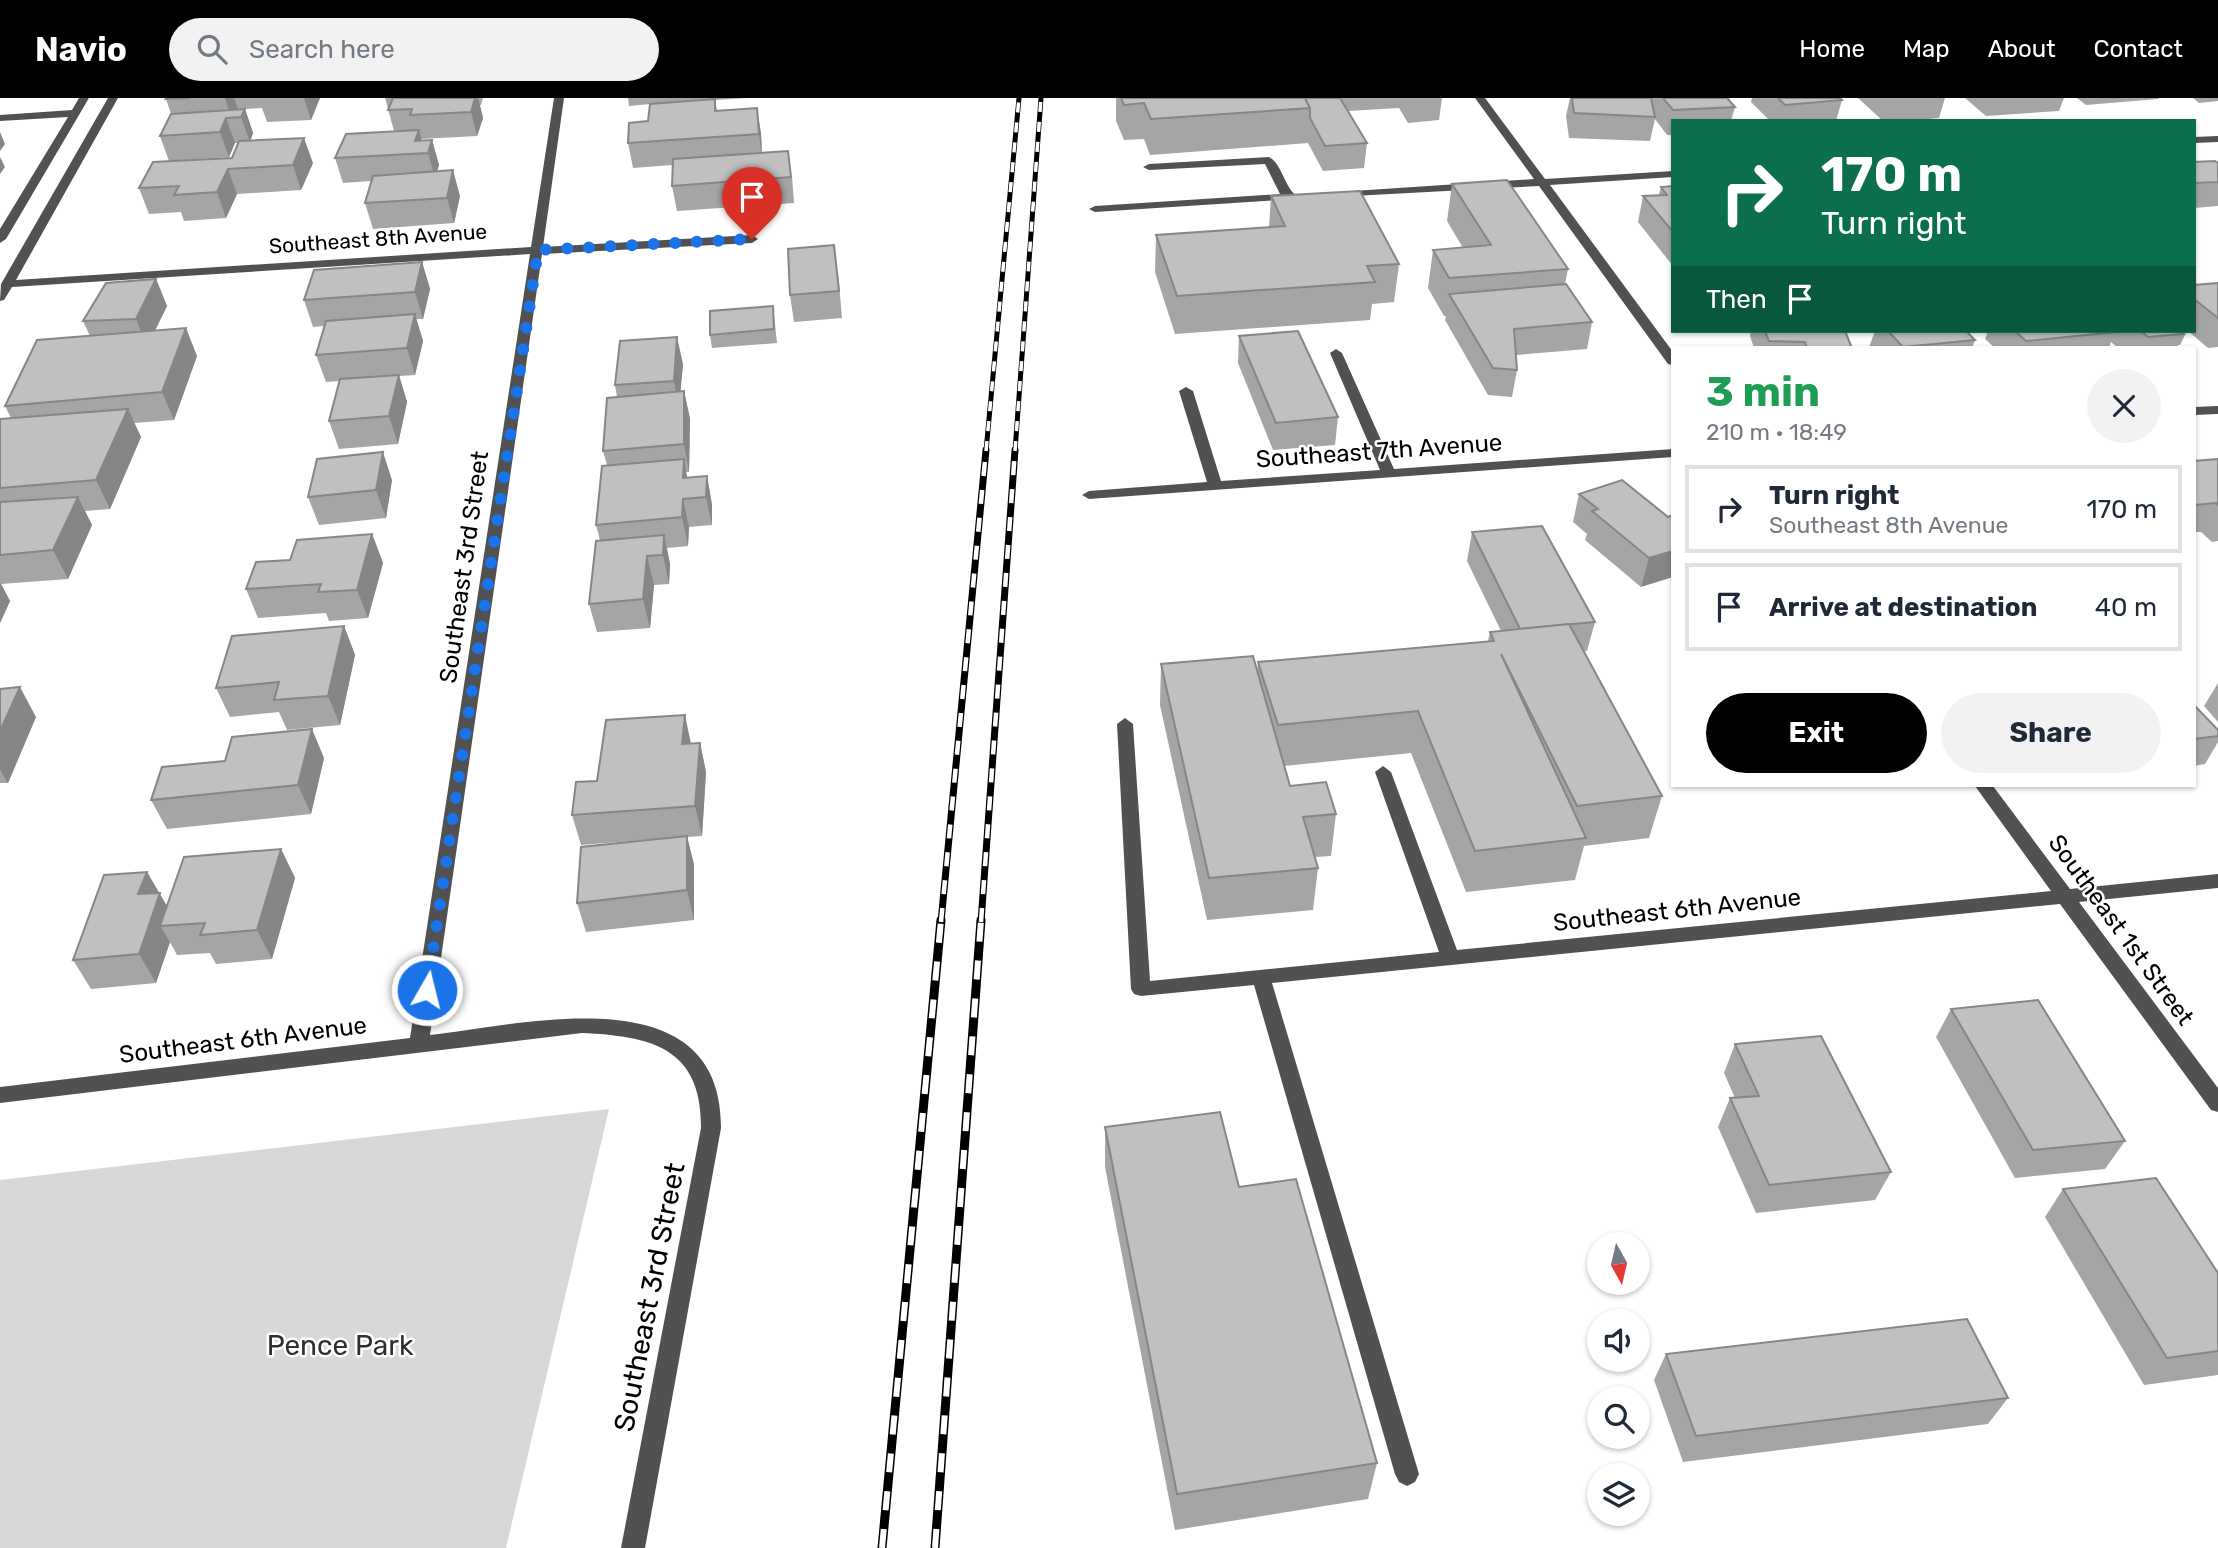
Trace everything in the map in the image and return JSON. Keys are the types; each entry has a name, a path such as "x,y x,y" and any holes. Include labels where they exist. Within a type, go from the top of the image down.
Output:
{"street":[{"path":"0,239 84,98"},
{"path":"0,297 113,98"},
{"name":"Southeast 3rd Street","path":"419,1045 559,98"},
{"path":"1480,98 1671,358"},
{"path":"0,118 75,113"},
{"path":"2196,140 2218,139"},
{"path":"1149,167 1269,160 1288,198"},
{"path":"1328,195 1671,174"},
{"path":"1095,209 1301,197"},
{"name":"Southeast 8th Avenue","path":"7,284 495,251 752,239"},
{"path":"0,268 16,266"},
{"path":"1336,354 1389,474"},
{"path":"1186,391 1215,486"},
{"path":"2196,411 2218,410"},
{"name":"Southeast 7th Avenue","path":"1089,495 1671,453"},
{"name":"Southeast 6th Avenue","path":"1125,724 1141,989 2218,881"},
{"path":"1384,772 1451,959"},
{"name":"Southeast 1st Street","path":"1985,787 2218,1104"},
{"path":"1261,978 1407,1474"},
{"name":"Southeast 6th Avenue","path":"0,1095 582,1025 626,1026 663,1038 692,1060"},
{"name":"Southeast 3rd Street","path":"633,1548 711,1128 709,1092 692,1060"}],"green space":[{"name":"Pence Park","path":"609,1109 506,1548 0,1548 0,1180"}],"building":[{"path":"393,98 475,98 471,112 410,115 412,109 388,110"},
{"path":"1121,98 1305,98 1310,108 1151,119 1144,103 1124,105"},
{"path":"1305,98 1340,98 1367,143 1325,146 1310,118 1310,108"},
{"path":"1572,98 1651,98 1655,117 1574,113"},
{"path":"1663,98 1727,98 1735,107 1673,110"},
{"path":"1778,98 1840,98 1842,100 1785,105"},
{"path":"715,99 715,111 757,108 759,134 628,143 629,123 648,121 650,104"},
{"path":"245,109 241,117 226,118 220,132 160,136 171,114"},
{"path":"419,130 415,141 432,140 428,153 335,158 346,134"},
{"path":"304,138 293,165 228,169 217,192 174,195 179,186 139,188 153,162 232,158 239,141"},
{"path":"788,151 791,177 672,186 673,159"},
{"path":"2196,162 2218,163 2218,182 2196,183"},
{"path":"453,170 447,198 365,203 373,176"},
{"path":"1507,180 1568,269 1449,278 1433,250 1491,245 1452,184"},
{"path":"1671,186 1671,230 1643,196 1667,195 1661,187"},
{"path":"1360,191 1399,264 1367,266 1375,282 1177,296 1156,235 1285,226 1271,196"},
{"path":"834,245 839,291 790,295 788,249"},
{"path":"422,262 415,292 304,300 314,270"},
{"path":"156,279 136,319 83,321 106,283"},
{"path":"2218,283 2218,318 2196,301 2196,285"},
{"path":"1566,284 1592,322 1514,329 1517,370 1493,368 1449,294"},
{"path":"773,306 774,329 710,335 710,311"},
{"path":"415,314 407,348 316,355 326,321"},
{"path":"186,328 162,392 5,406 37,340"},
{"path":"1298,331 1338,417 1276,423 1239,336"},
{"path":"1766,333 1846,333 1851,346 1806,346 1805,342 1769,341"},
{"path":"1890,333 1968,333 1975,340 1913,346 1902,346"},
{"path":"2017,333 2106,333 2026,341"},
{"path":"2143,333 2183,334 2148,337"},
{"path":"677,337 674,381 615,385 620,341"},
{"path":"399,375 389,416 329,421 340,379"},
{"path":"684,391 684,444 603,451 607,398"},
{"path":"128,409 96,480 0,488 0,419"},
{"path":"383,452 376,490 308,497 317,459"},
{"path":"684,459 683,478 707,476 706,497 683,499 682,517 596,525 602,466"},
{"path":"2218,459 2218,505 2196,505 2196,461"},
{"path":"1622,480 1668,517 1671,516 1671,552 1649,558 1592,511 1598,509 1579,494"},
{"path":"78,497 53,550 0,555 0,502"},
{"path":"1542,526 1595,622 1520,629 1472,532"},
{"path":"372,534 357,590 318,592 321,584 246,589 256,562 290,560 297,540"},
{"path":"664,535 663,555 647,556 643,599 589,604 596,541"},
{"path":"1569,624 1662,796 1577,806 1501,654 1586,838 1475,851 1418,711 1278,725 1258,662 1494,641 1490,632"},
{"path":"344,626 328,696 274,700 279,682 216,688 232,636"},
{"path":"1253,656 1290,786 1326,782 1336,814 1303,817 1318,868 1209,878 1161,664"},
{"path":"20,687 0,731 0,689"},
{"path":"2196,707 2218,730 2218,736 2196,739"},
{"path":"685,715 682,744 700,743 695,806 572,815 576,782 597,781 606,720"},
{"path":"312,729 298,785 151,800 162,767 225,761 232,737"},
{"path":"687,836 687,890 577,903 581,847"},
{"path":"281,849 257,930 200,935 205,923 160,926 184,857"},
{"path":"147,872 138,894 160,893 139,954 73,960 104,875"},
{"path":"2038,1000 2125,1141 2033,1150 1951,1009"},
{"path":"1821,1036 1891,1172 1769,1185 1730,1098 1759,1096 1735,1044"},
{"path":"1220,1112 1239,1187 1296,1179 1377,1463 1177,1494 1105,1127"},
{"path":"2156,1178 2218,1273 2218,1351 2167,1358 2063,1189"},
{"path":"1967,1319 2008,1398 1696,1436 1666,1354"}],"railway":[{"path":"986,451 1019,98"},
{"path":"1015,451 1041,98"},
{"path":"941,922 986,450"},
{"path":"981,922 1015,450"},
{"path":"882,1548 941,920"},
{"path":"935,1548 981,920"}],"route":[{"path":"427,990 538,250 579,250 752,239"}]}
